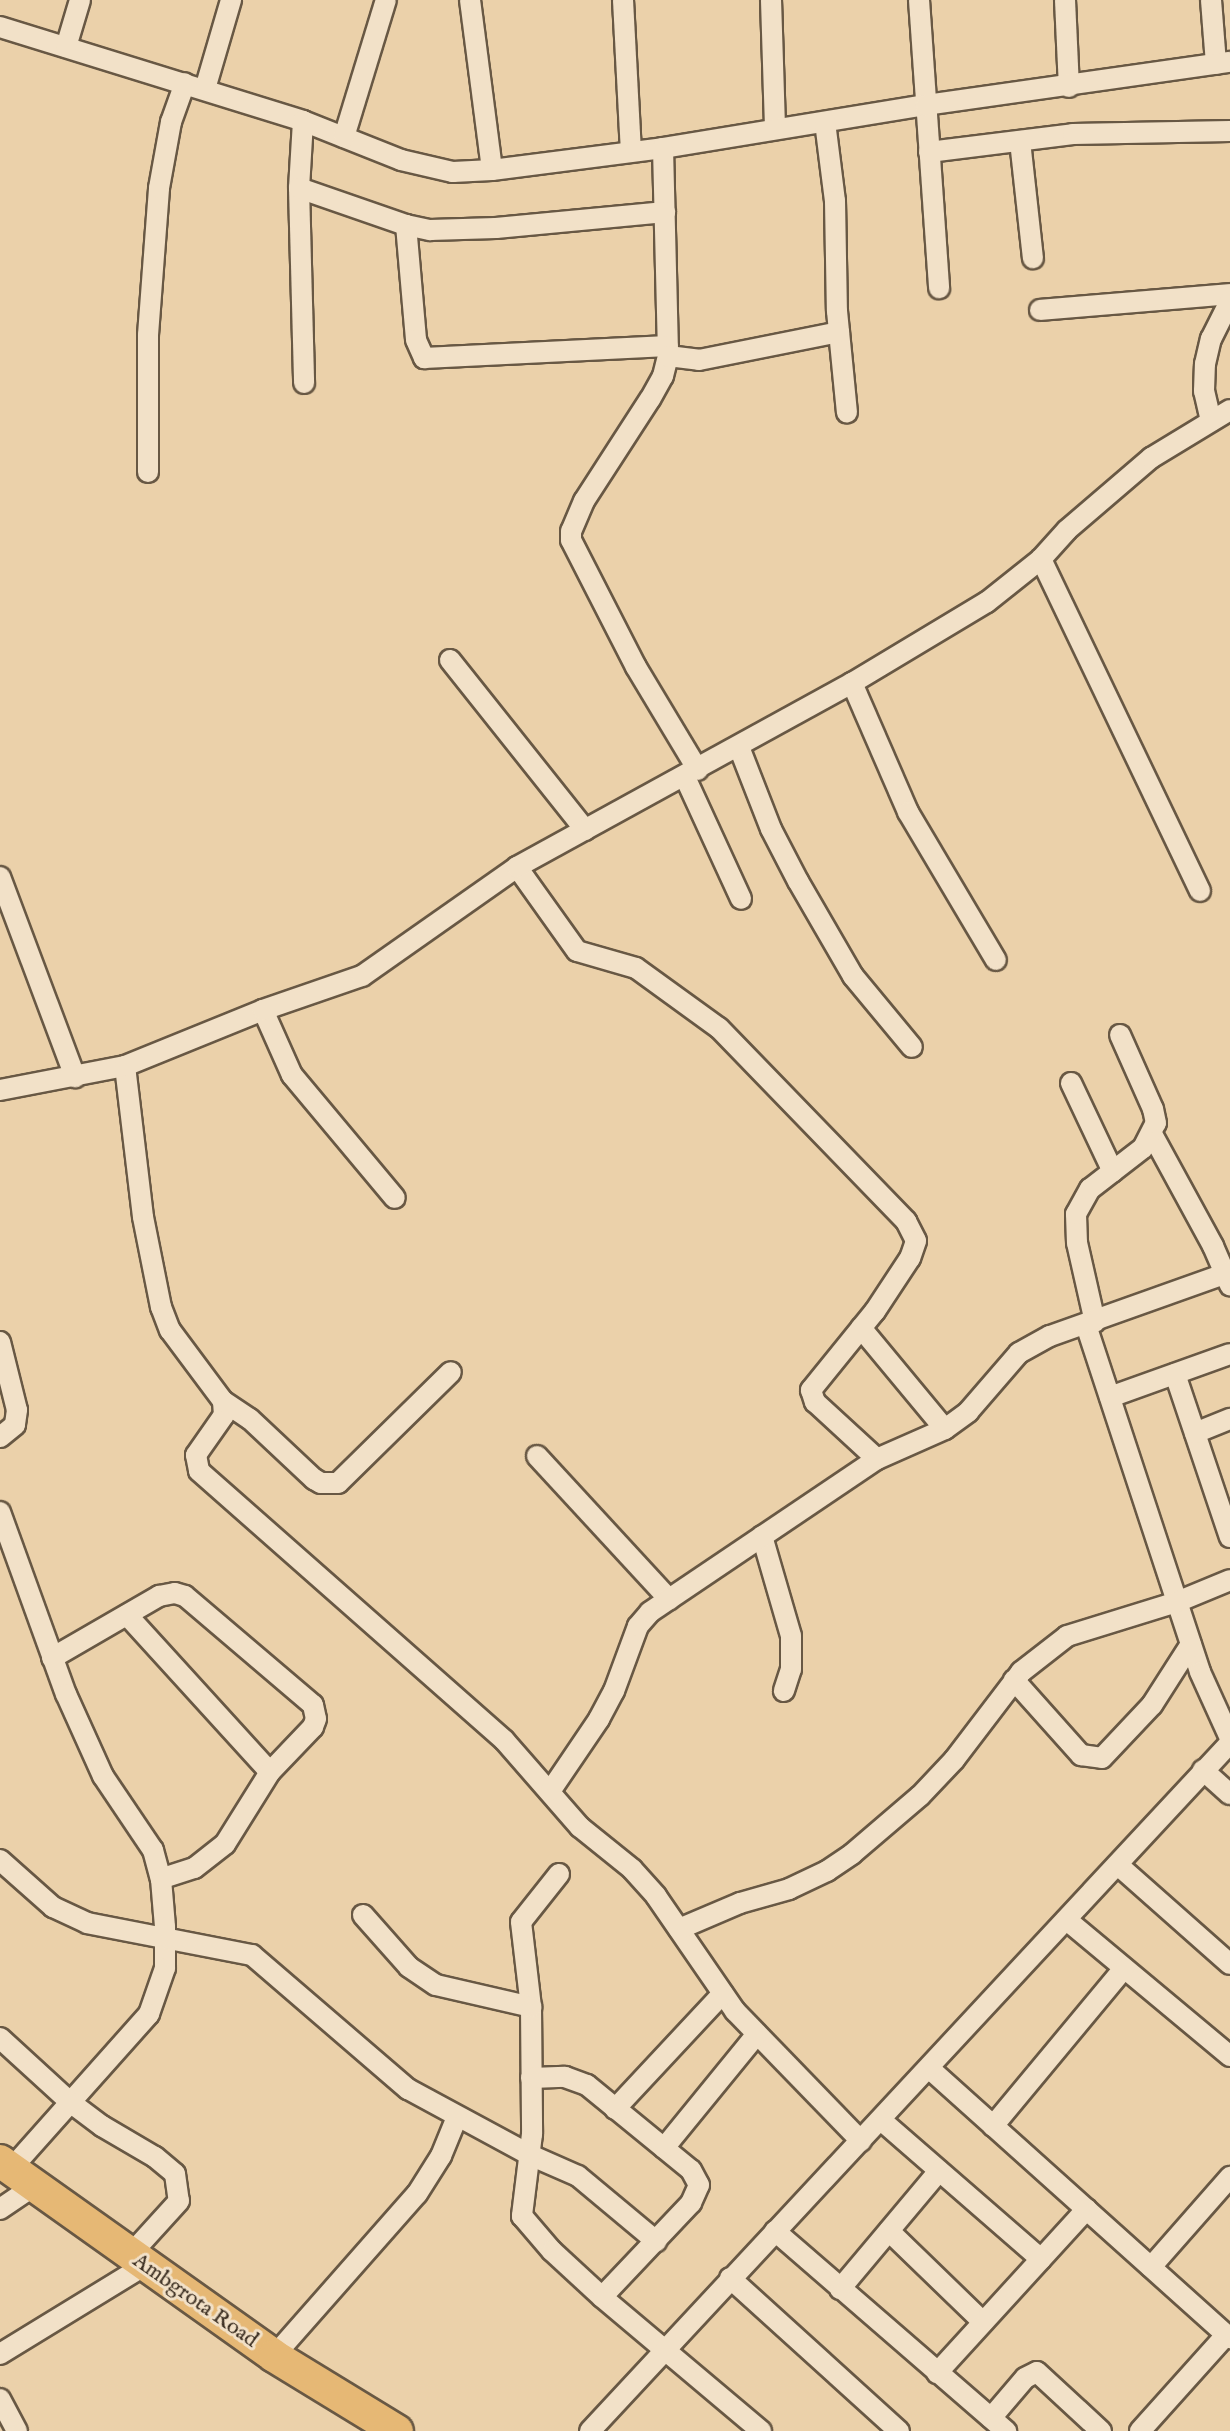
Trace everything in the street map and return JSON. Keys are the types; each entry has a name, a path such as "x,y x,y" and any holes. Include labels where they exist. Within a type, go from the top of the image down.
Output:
{"main road":[{"name":"Ambgrota Road","path":"15,2172 274,2356 397,2431"}],"street":[{"path":"66,47 80,0"},
{"path":"205,89 231,0"},
{"path":"344,137 386,0"},
{"path":"470,0 492,170"},
{"path":"623,0 631,151"},
{"path":"771,0 775,129"},
{"path":"919,0 939,288"},
{"path":"1065,0 1069,87"},
{"path":"0,27 303,121 427,168 453,172 492,170 663,148 926,105 1223,63 1211,0"},
{"path":"148,472 148,335 159,188 169,130 185,83"},
{"path":"303,121 299,178 304,383"},
{"path":"825,122 835,201 839,332 847,413"},
{"path":"929,152 1109,132 1230,131"},
{"path":"1020,141 1033,258"},
{"path":"663,148 668,351 663,376 584,501 571,531 571,540 691,774 741,899"},
{"path":"299,178 406,225 430,230 496,228 665,212"},
{"path":"406,225 416,340 424,358 668,351 699,360 839,332"},
{"path":"1040,310 1230,294"},
{"path":"1211,421 1204,391 1205,364 1211,339 1230,301"},
{"path":"0,1090 125,1066 263,1010 362,976 517,867 739,747 987,602 1041,559 1110,490 1151,458 1230,410"},
{"path":"1041,559 1200,891"},
{"path":"450,660 585,830"},
{"path":"852,683 908,812 996,960"},
{"path":"739,747 771,829 798,881 853,976 912,1047"},
{"path":"517,867 577,951 636,968 719,1028 906,1221 916,1241 914,1248 861,1328 815,1381 811,1396 877,1459"},
{"path":"0,877 75,1077"},
{"path":"263,1010 292,1075 395,1198"},
{"path":"590,2431 664,2347 1068,1921 1230,1740 1191,1644 1110,1397 1090,1324 1077,1243 1076,1214 1090,1189 1143,1148 1156,1123 1153,1109 1120,1035"},
{"path":"125,1066 143,1217 161,1307 170,1330 223,1401 250,1419 314,1479 338,1483 451,1372"},
{"path":"1071,1083 1113,1172"},
{"path":"551,1790 614,1691 638,1626 669,1599 877,1459 945,1429 968,1412 989,1383 1019,1353 1050,1336 1229,1277 1152,1134"},
{"path":"861,1328 945,1429"},
{"path":"0,1342 17,1418 10,1432 0,1437"},
{"path":"1110,1397 1230,1354"},
{"path":"1175,1374 1230,1537"},
{"path":"223,1401 224,1415 196,1455 199,1471 456,1694 551,1790 580,1827 632,1869 656,1896 723,1993 757,2034 861,2141"},
{"path":"1195,1433 1230,1419"},
{"path":"537,1456 669,1599"},
{"path":"0,1512 52,1658 103,1776 148,1841 161,1879 165,1938 165,1968 149,2014 70,2102 15,2172 0,2209"},
{"path":"762,1536 791,1636 791,1669 784,1691"},
{"path":"679,1929 740,1903 789,1889 827,1871 852,1854 920,1796 954,1760 1014,1680 1067,1636 1177,1602 1230,1580"},
{"path":"52,1658 166,1593 185,1596 307,1699 316,1712 313,1727 270,1772 225,1844 211,1858 194,1868 161,1879"},
{"path":"127,1615 270,1772"},
{"path":"1014,1680 1081,1755 1102,1758 1152,1705 1191,1644"},
{"path":"1203,1770 1230,1794"},
{"path":"0,1860 53,1907 87,1923 252,1955 382,2071 457,2117 578,2176 656,2241"},
{"path":"1118,1865 1230,1964"},
{"path":"559,1874 521,1922 531,2007 530,2155 522,2216 552,2251 602,2297 761,2431"},
{"path":"363,1915 409,1967 436,1985 531,2007"},
{"path":"1068,1921 1230,2056"},
{"path":"993,2126 1124,1968"},
{"path":"615,2109 723,1993"},
{"path":"664,2148 757,2034"},
{"path":"0,2038 70,2102 102,2126 155,2157 179,2182 179,2201 138,2260 0,2354"},
{"path":"930,2069 1228,2336 1140,2431"},
{"path":"531,2078 574,2079 691,2170 699,2185 691,2203 602,2297"},
{"path":"274,2356 417,2194 441,2156 457,2117"},
{"path":"881,2120 1041,2259"},
{"path":"840,2289 939,2171"},
{"path":"1151,2267 1230,2177"},
{"path":"937,2373 1087,2209"},
{"path":"775,2231 998,2425 1025,2378 1037,2372 1101,2431"},
{"path":"889,2231 983,2322"},
{"path":"730,2278 899,2431"},
{"path":"0,2399 17,2431"}]}
